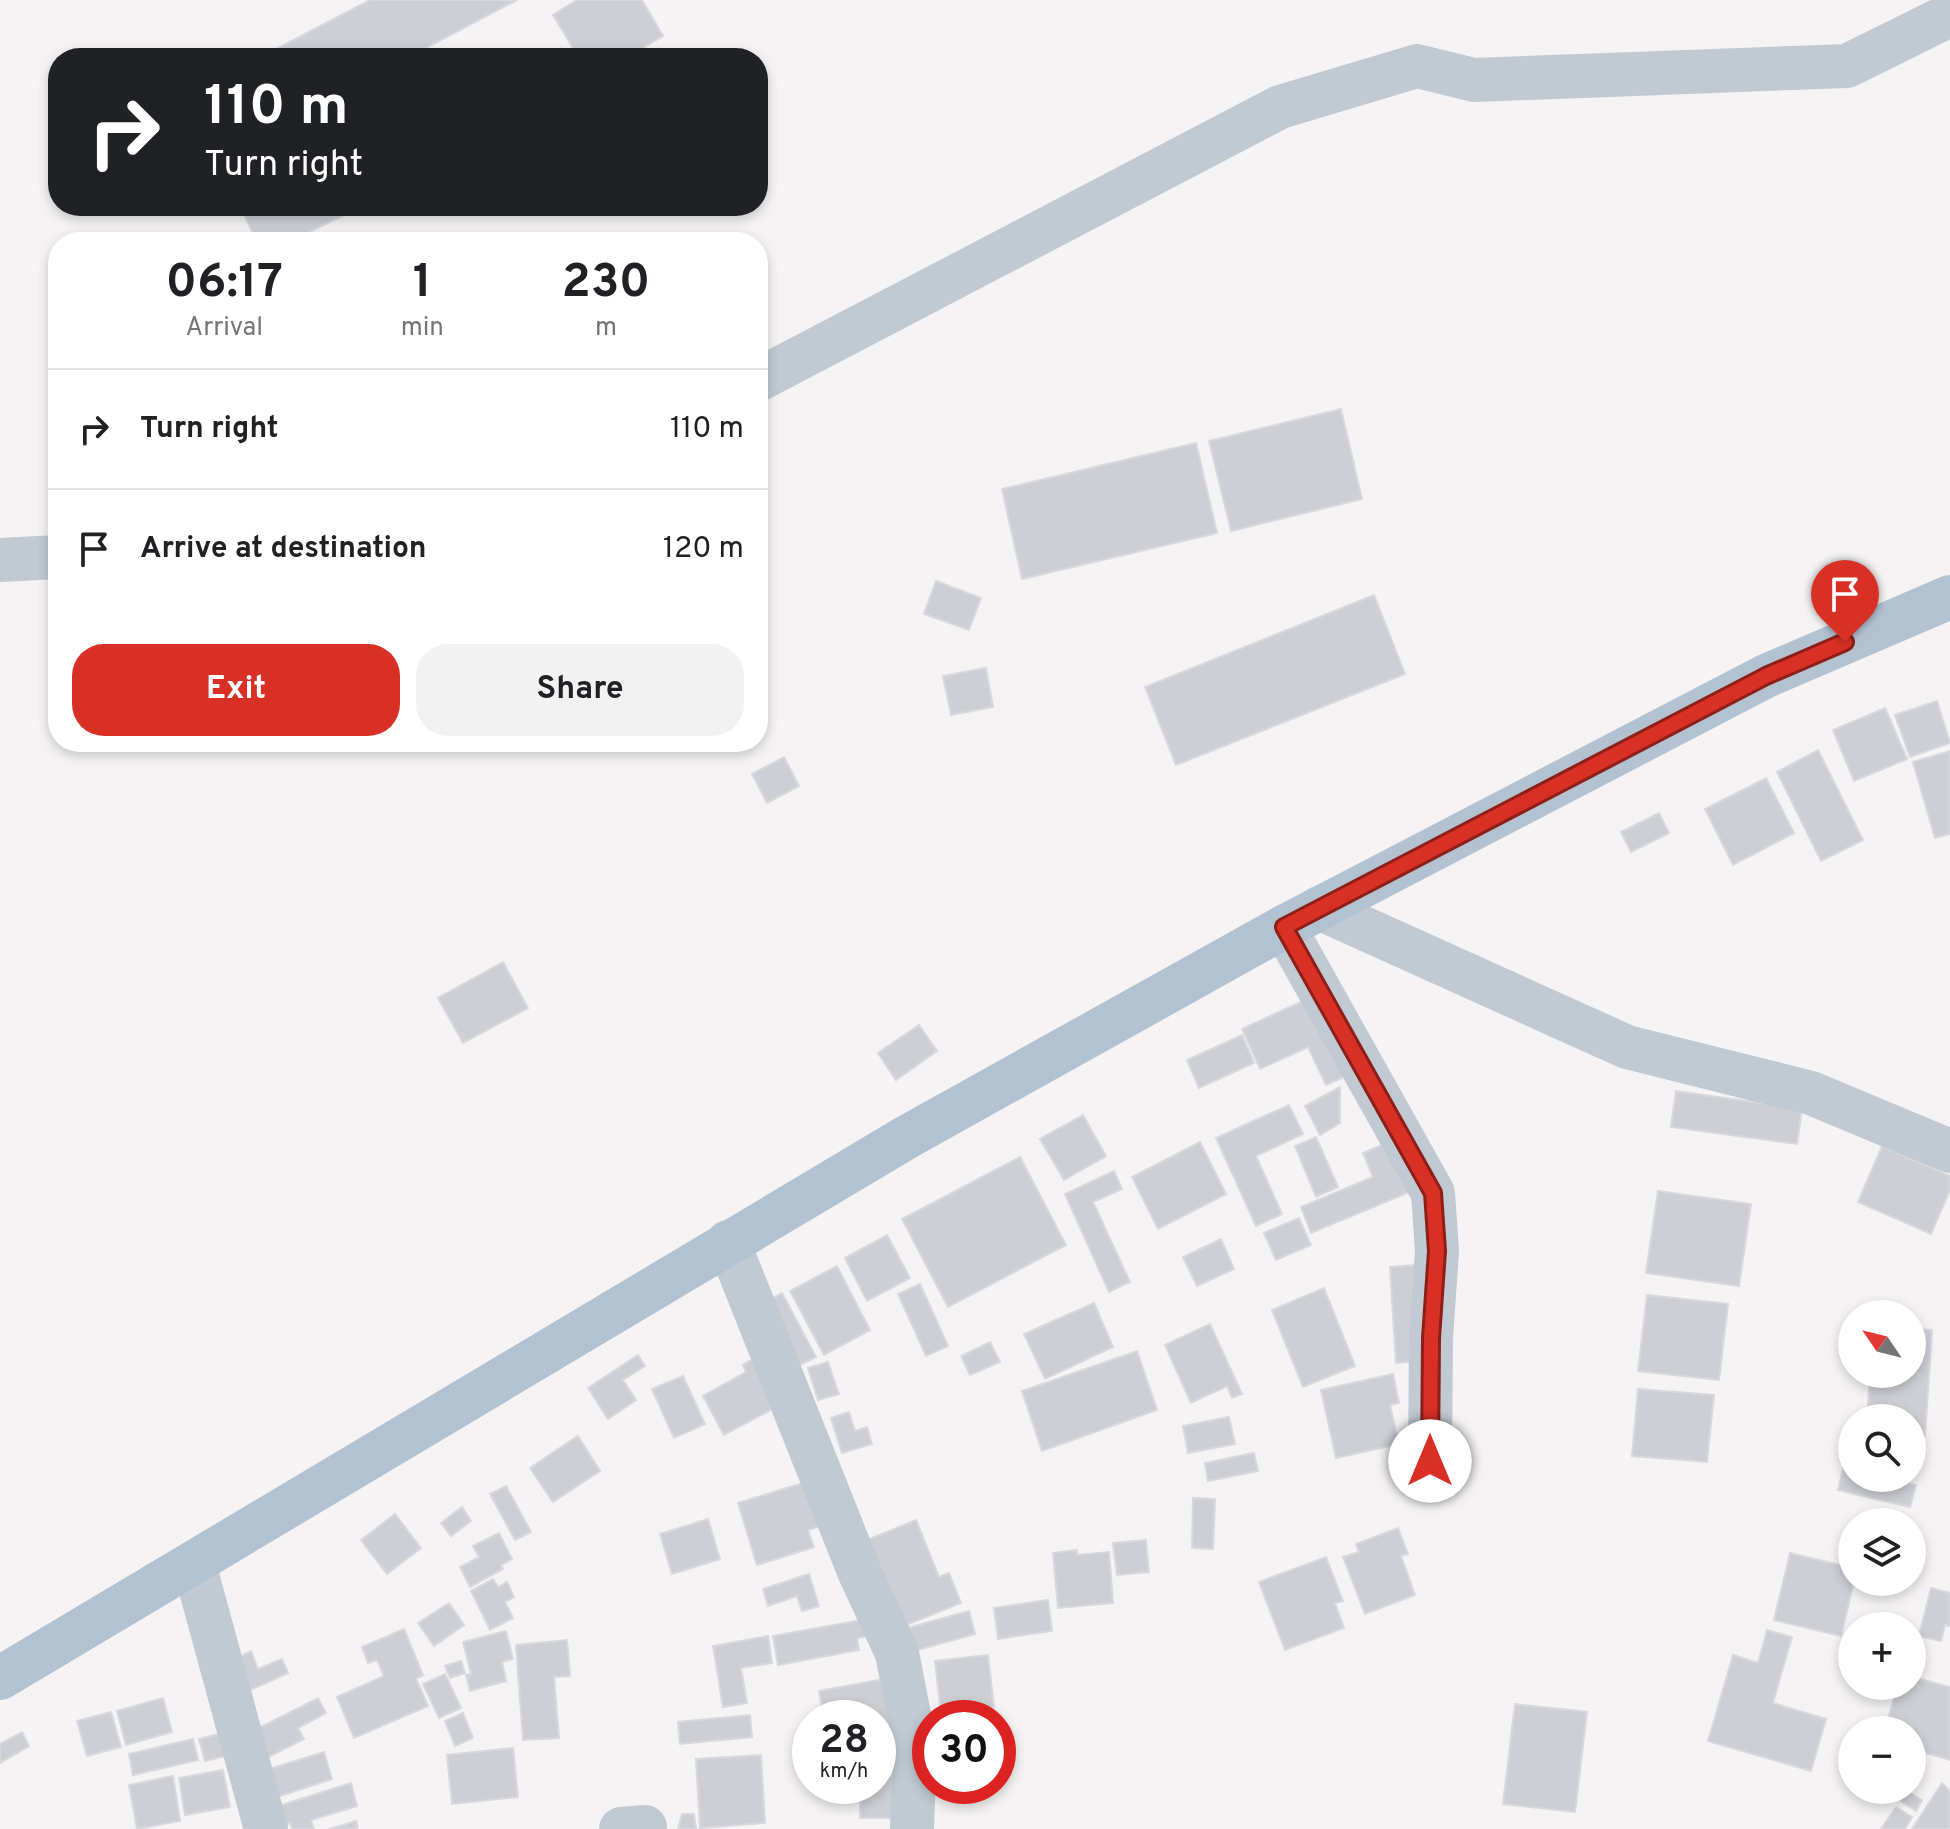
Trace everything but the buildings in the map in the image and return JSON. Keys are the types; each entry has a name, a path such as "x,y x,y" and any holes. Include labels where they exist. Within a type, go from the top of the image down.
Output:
{"main road":[{"path":"0,1678 907,1137 1301,917 1766,676 1950,597"}],"street":[{"path":"768,375 1280,107 1417,66 1474,80 1847,66 1950,15"},
{"path":"0,560 48,558"},
{"path":"1301,917 1627,1047 1811,1093 1950,1151"},
{"path":"1301,917 1433,1193 1437,1251 1431,1338 1430,1461"},
{"path":"728,1242 859,1571 897,1653 915,1746 912,1829"},
{"path":"194,1564 266,1829"}],"route":[{"path":"1430,1461 1431,1338 1437,1251 1433,1193 1284,927 1766,676 1845,642"}]}
